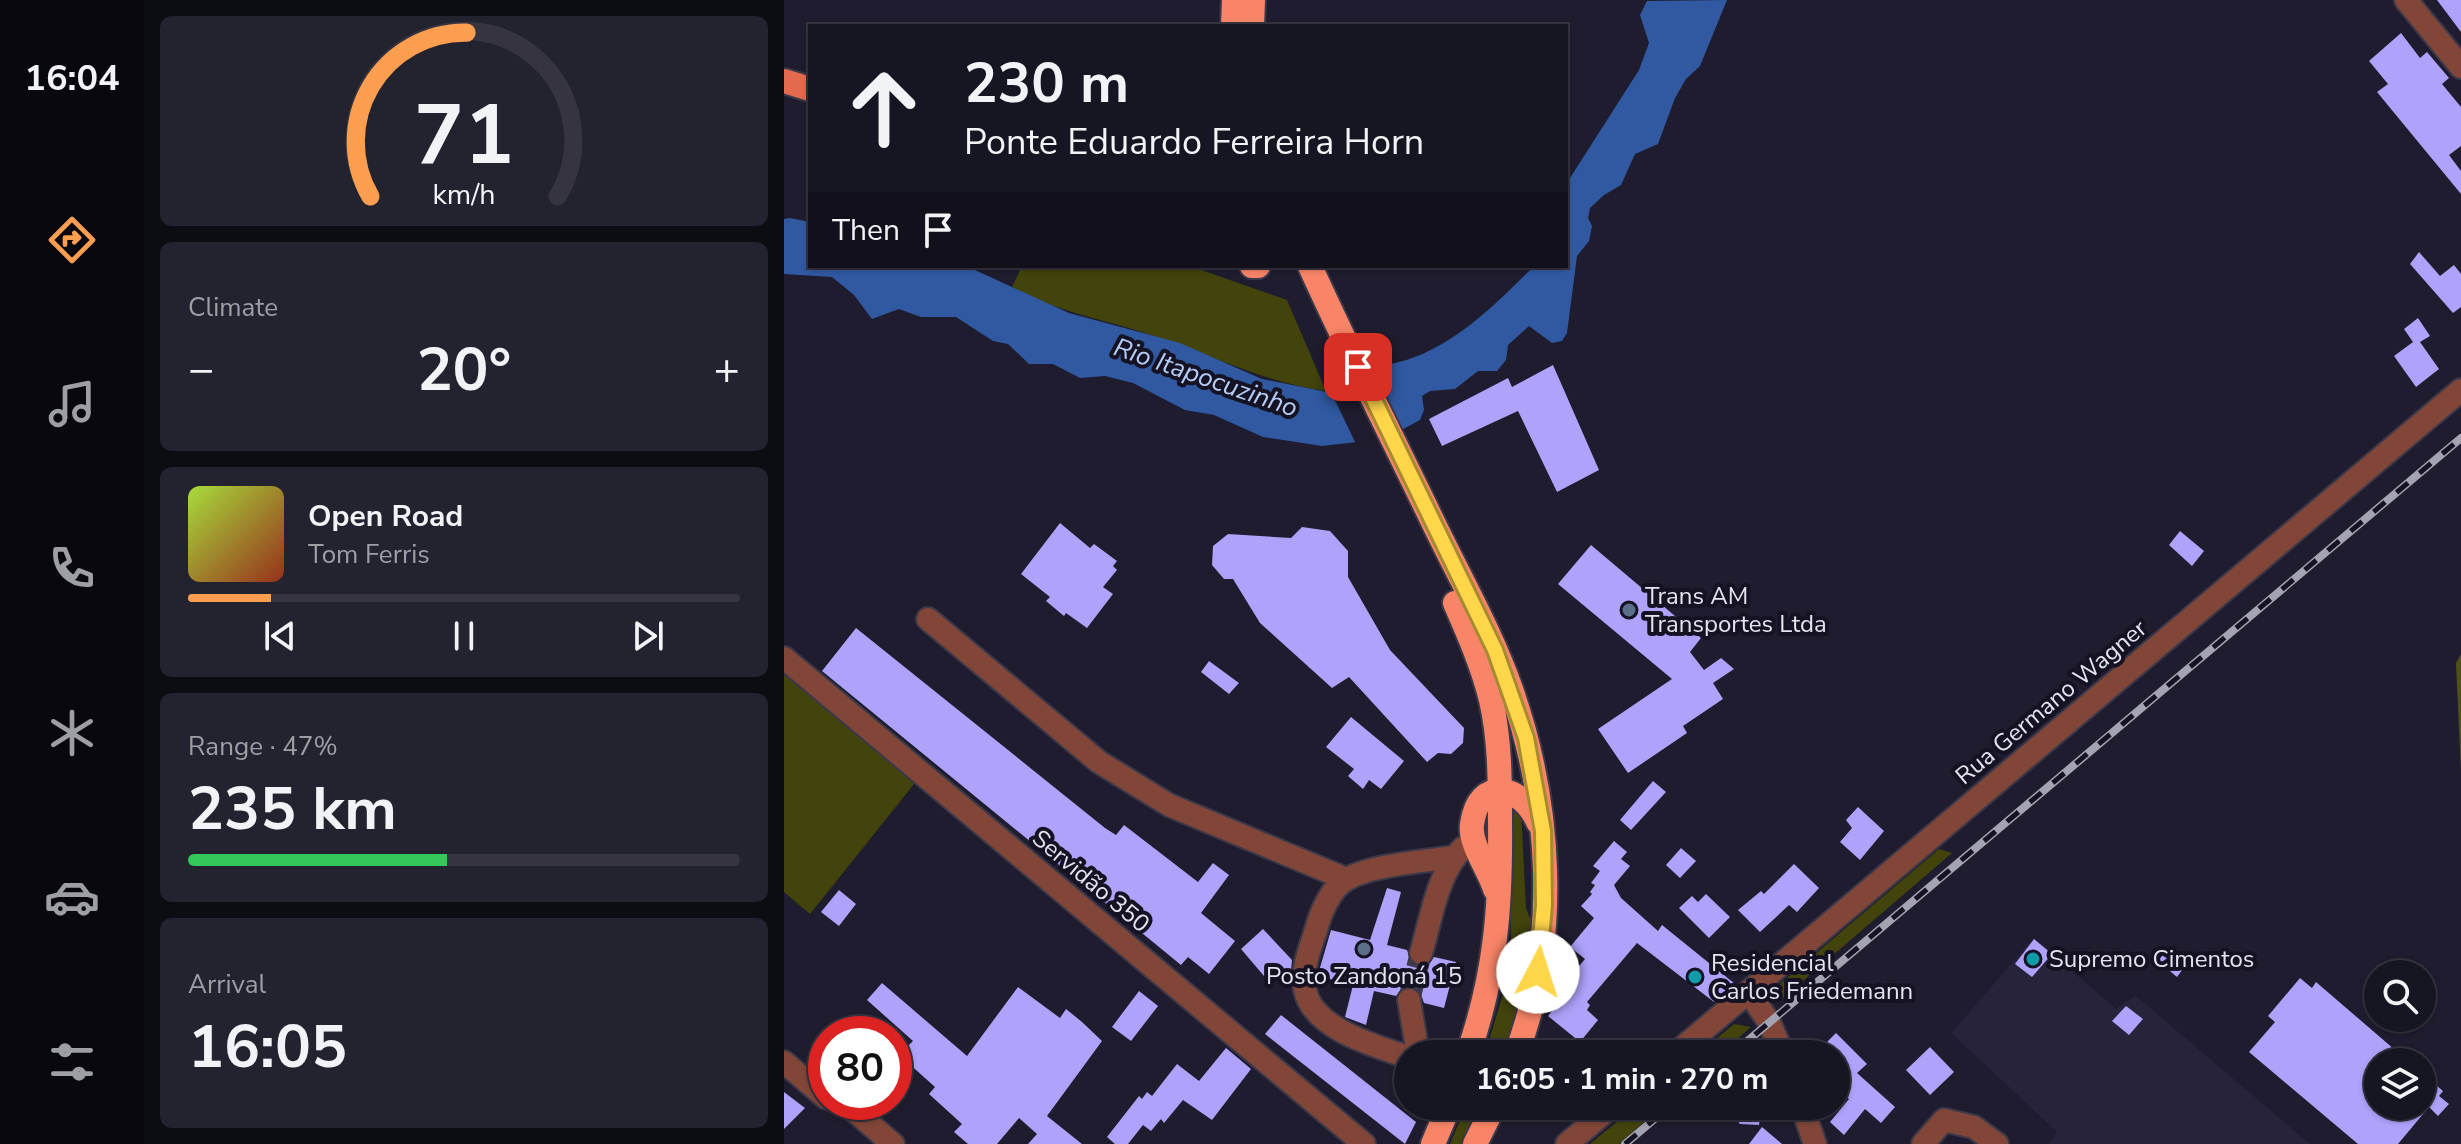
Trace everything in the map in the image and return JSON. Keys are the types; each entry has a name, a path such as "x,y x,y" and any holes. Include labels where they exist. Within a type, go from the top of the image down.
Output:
{"highway":[{"path":"1233,24 1234,0"},
{"path":"1252,24 1253,0"},
{"path":"1294,268 1324,315 1512,691 1535,776 1543,831 1544,905 1538,972 1520,1040"},
{"path":"1311,268 1324,315"},
{"path":"1391,453 1480,664 1498,732 1501,906 1494,965 1472,1040"},
{"path":"1501,906 1473,839 1472,824 1479,804 1500,789 1511,791 1527,802 1543,831"},
{"path":"1433,1144 1443,1120"}],"main road":[{"path":"784,81 808,88"}],"street":[{"path":"2406,0 2461,67"},
{"name":"Rua Germano Wagner","path":"1692,1040 2461,390"},
{"path":"928,619 1099,762 1169,805 1346,879"},
{"name":"Servidão 350","path":"784,658 1364,1144"},
{"path":"1421,953 1443,880 1454,857 1473,839"},
{"path":"1394,1051 1355,1036 1310,1006 1304,987 1307,961 1320,913 1346,879 1401,864 1454,857"},
{"path":"1749,993 1769,1022 1777,1040"},
{"path":"1409,1000 1416,1040"},
{"path":"784,1050 808,1071"},
{"path":"784,1062 808,1083"},
{"path":"852,1120 879,1144"},
{"path":"865,1120 893,1144"},
{"path":"1567,1144 1595,1120"},
{"path":"1807,1120 1815,1144"},
{"path":"1923,1144 1944,1120 1974,1127 1997,1144"}],"shaded area":[{"path":"1021,268 1196,268 1287,300 1326,391 1259,375 1151,335 1045,303 1012,287"},
{"path":"2461,654 2461,772 2456,663"},
{"path":"784,670 918,779 810,914 784,892"},
{"path":"1511,800 1521,809 1526,908 1532,924 1526,977 1509,1040 1489,1040 1503,994 1511,950"},
{"path":"1939,849 1952,853 1777,1003 1775,988"},
{"path":"2034,938 2116,1009 2135,995 2310,1144 2049,1144 2057,1132 1951,1033"},
{"path":"1734,1024 1751,1027 1736,1040 1715,1040"},
{"path":"1460,1120 1478,1120 1466,1144 1450,1144"},
{"path":"1619,1120 1646,1120 1619,1144 1590,1144"}],"water":[{"path":"1727,0 1700,66 1686,79 1675,98 1658,144 1635,154 1621,185 1590,208 1588,218 1592,226 1589,241 1577,256 1567,333 1562,341 1552,343 1529,326 1508,345 1506,360 1497,371 1478,371 1455,389 1430,391 1422,396 1424,410 1420,420 1396,433 1364,366 1413,358 1436,347 1478,318 1532,268 1568,268 1570,178 1639,70 1649,43 1640,15 1647,1"},
{"name":"Rio Itapocuzinho","path":"784,219 808,222 808,268 970,268 1069,313 1180,343 1262,379 1327,392 1336,390 1357,442 1322,446 1263,437 1214,415 1185,410 1133,383 1105,376 1080,378 1053,364 1029,364 1008,344 993,341 956,317 921,317 899,309 872,319 854,295 832,277 784,274"}],"pier":[{"path":"1346,374 1380,439 1378,443 1357,446 1329,388"}],"building":[{"path":"2437,0 2461,0 2461,32"},
{"path":"2401,33 2420,58 2427,52 2449,78 2442,84 2461,107 2461,146 2449,155 2461,171 2461,194 2377,92 2388,84 2369,61"},
{"path":"2419,252 2440,276 2454,265 2461,274 2461,307 2453,313 2410,264"},
{"path":"2418,318 2430,336 2420,342 2439,369 2416,387 2394,356 2413,342 2404,329"},
{"path":"1553,365 1599,470 1557,492 1518,411 1442,446 1429,419 1508,378 1512,387"},
{"path":"1060,523 1090,548 1094,544 1117,561 1113,566 1117,570 1103,587 1113,594 1087,628 1066,613 1064,616 1046,601 1050,597 1021,574"},
{"path":"1302,527 1330,531 1348,551 1348,577 1390,650 1464,728 1463,743 1451,754 1438,753 1427,762 1349,677 1332,688 1260,623 1233,579 1224,579 1212,565 1213,546 1228,534 1291,538"},
{"path":"2180,531 2204,551 2192,566 2169,545"},
{"path":"1591,545 1701,638 1690,652 1704,670 1721,658 1734,669 1713,683 1723,699 1683,726 1687,733 1628,773 1598,729 1672,679 1558,584"},
{"path":"856,628 1105,828 1116,835 1124,825 1198,882 1213,863 1229,875 1201,913 1235,941 1209,974 1188,957 1181,965 822,671"},
{"path":"1209,661 1239,683 1229,694 1201,672"},
{"path":"1351,717 1404,761 1381,789 1369,780 1363,789 1348,776 1354,769 1326,747"},
{"path":"1653,781 1666,792 1631,830 1620,820"},
{"path":"1858,807 1884,831 1860,860 1840,842 1852,828 1846,820"},
{"path":"1614,841 1627,852 1621,859 1630,866 1614,885 1621,898 1658,931 1662,925 1735,984 1714,1002 1637,943 1587,1002 1590,1005 1587,1010 1598,1020 1582,1040 1548,1016 1561,1000 1557,997 1568,979 1585,959 1570,947 1594,918 1581,906 1592,894 1590,892 1595,885 1591,883 1600,871 1593,866"},
{"path":"1681,848 1696,861 1680,878 1666,865"},
{"path":"1794,864 1819,888 1797,912 1789,905 1760,932 1738,910 1761,891 1764,894"},
{"name":"Posto Zandoná 15","path":"1387,888 1401,892 1387,945 1407,950 1411,962 1418,967 1430,963 1434,957 1456,962 1444,1008 1424,1003 1420,992 1413,987 1401,989 1396,996 1374,991 1366,1025 1345,1017 1353,985 1318,976 1331,930 1370,940"},
{"path":"839,890 856,904 839,926 821,912"},
{"path":"1706,894 1730,917 1709,938 1679,908 1692,896 1698,902"},
{"path":"1263,929 1292,960 1290,982 1285,987 1277,979 1264,976 1241,949"},
{"name":"Supremo Cimentos","path":"2034,939 2052,954 2032,977 2015,964"},
{"path":"2170,946 2188,962 2177,977 2158,961"},
{"path":"2300,978 2312,988 2316,982 2364,1023 2364,1032 2374,1032 2393,1048 2364,1048 2364,1120 2418,1120 2398,1144 2358,1144 2249,1052 2275,1022 2268,1016"},
{"path":"882,983 967,1056 1018,987 1060,1018 1066,1009 1102,1041 1047,1116 1082,1144 1028,1144 1037,1134 1019,1118 997,1144 968,1144 954,1132 962,1124 929,1094 935,1087 912,1066 912,1016 885,1016 867,1000"},
{"path":"1139,991 1158,1006 1131,1041 1112,1027"},
{"path":"2126,1006 2143,1019 2129,1035 2112,1021"},
{"path":"1281,1015 1394,1105 1394,1120 1416,1122 1405,1144 1265,1034"},
{"path":"1836,1033 1843,1040 1829,1040"},
{"path":"1850,1047 1867,1064 1857,1073 1895,1107 1881,1123 1865,1109 1844,1135 1830,1122 1850,1120"},
{"path":"1930,1047 1954,1072 1930,1095 1906,1070"},
{"path":"1226,1048 1251,1069 1212,1120 1183,1100 1164,1123 1161,1119 1151,1131 1143,1125 1128,1144 1115,1144 1107,1137 1139,1096 1142,1099 1147,1092 1152,1096 1177,1064 1199,1081"},
{"path":"2436,1085 2443,1091 2439,1096 2449,1104 2438,1116"},
{"path":"784,1092 805,1108 784,1129"},
{"path":"1737,1120 1760,1120 1759,1125 1740,1124"},
{"path":"1762,1127 1782,1144 1749,1144"}],"tunnel":[{"path":"1409,1000 1421,953"}],"railway":[{"path":"1749,1040 2461,438"},
{"path":"1625,1144 1653,1120"}],"place":[{"name":"Trans AM Transportes Ltda","path":"1629,610"},
{"name":"Posto Zandoná 15","path":"1364,949"},
{"name":"Supremo Cimentos","path":"2033,959"},
{"name":"Residencial Carlos Friedemann","path":"1695,977"}],"route":[{"path":"1358,367 1495,650 1512,691 1526,738 1543,831 1544,905 1538,972"}]}
